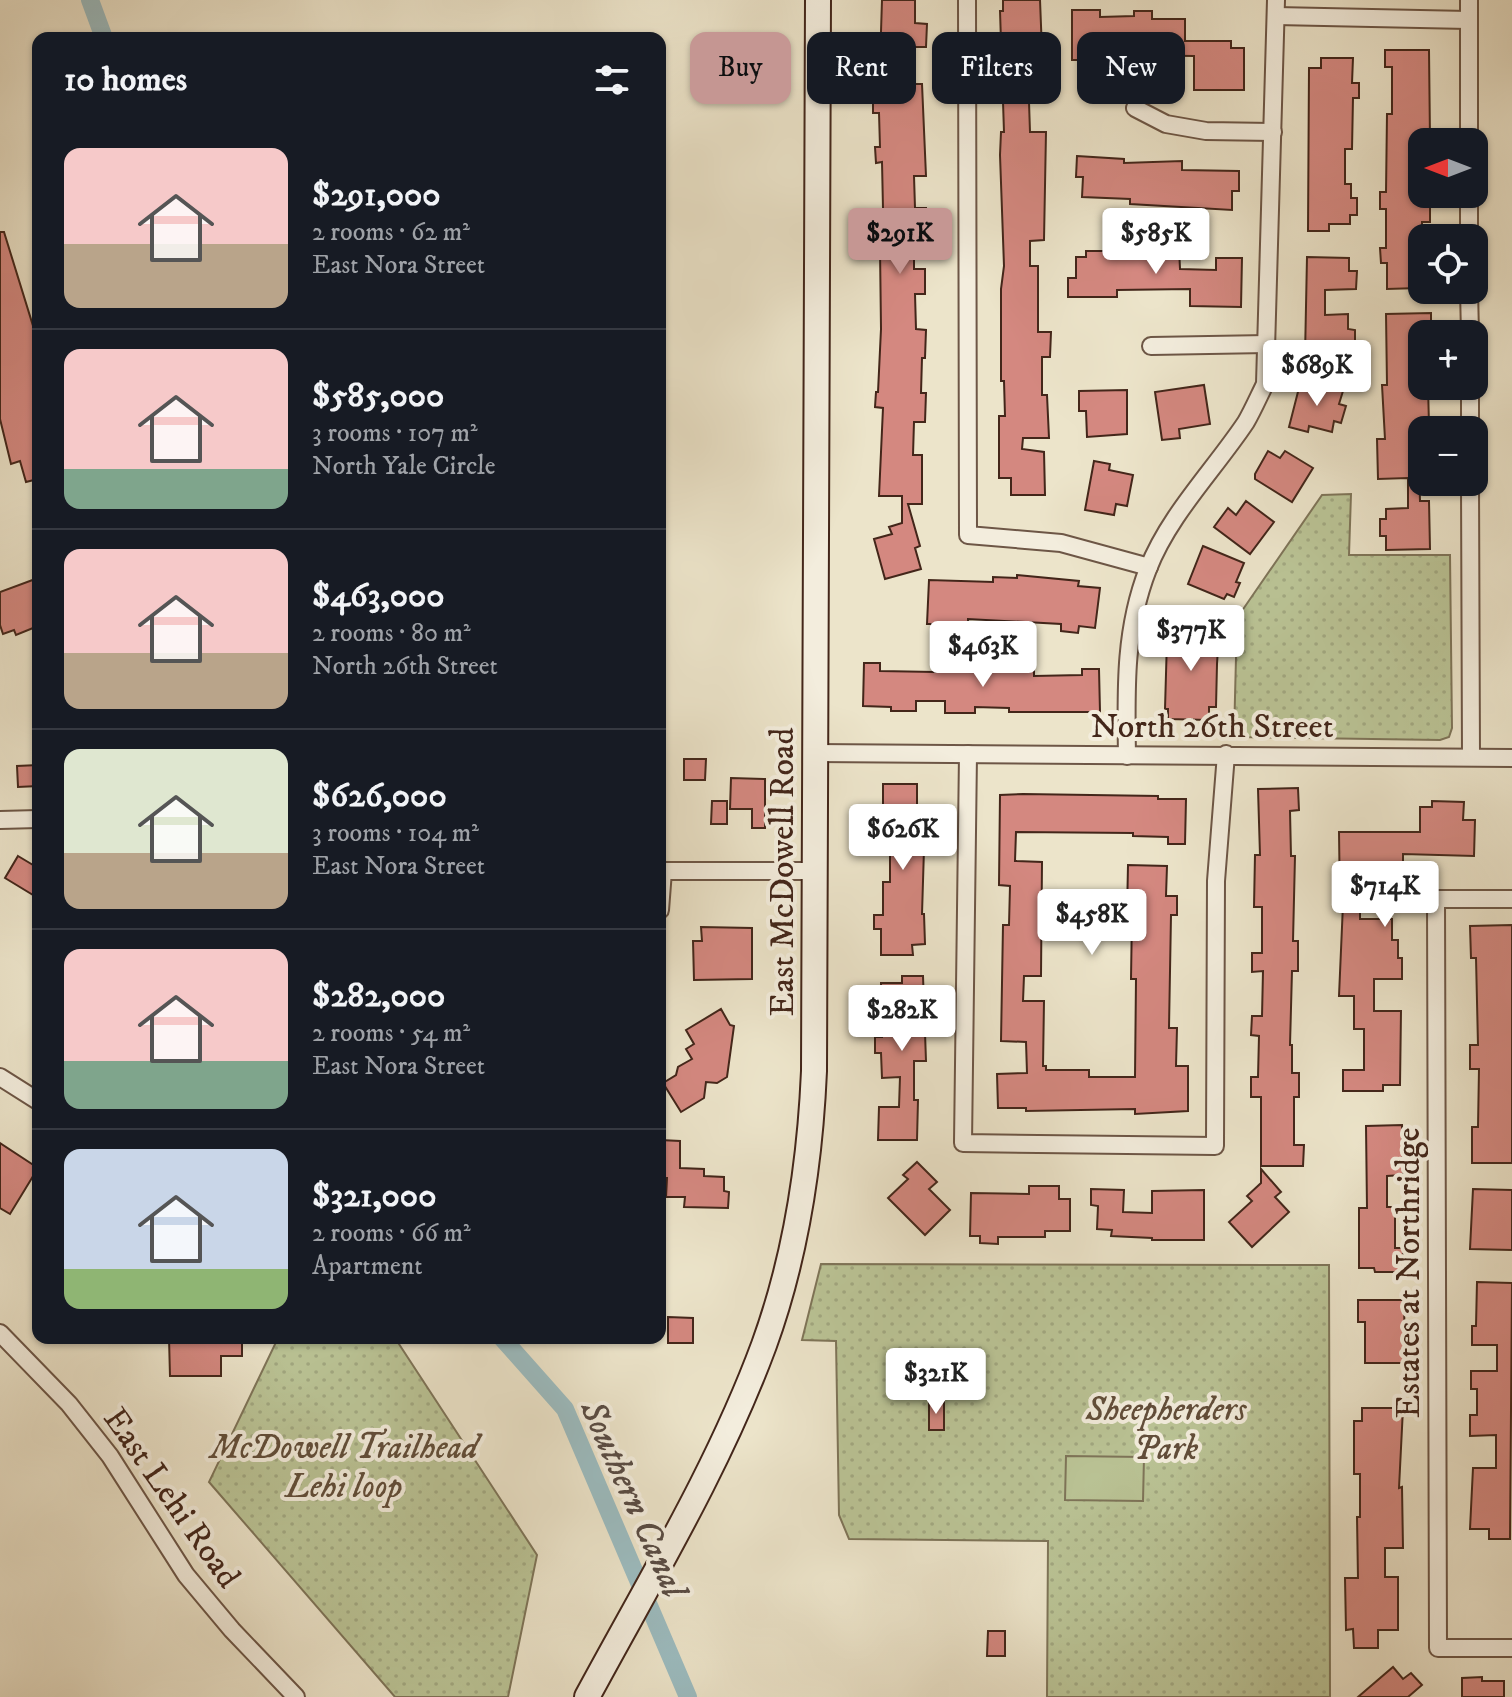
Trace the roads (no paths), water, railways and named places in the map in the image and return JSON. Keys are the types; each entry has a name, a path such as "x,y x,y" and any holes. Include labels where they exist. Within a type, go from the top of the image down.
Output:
{"main road":[{"name":"East McDowell Road","path":"587,1697 747,1390 789,1261 806,1175 812,1124 818,0"}],"street":[{"path":"967,0 968,535 1061,543 1149,567"},
{"path":"1469,0 1469,128"},
{"path":"1127,756 1126,666 1132,617 1149,567 1193,495 1248,419 1265,384 1276,8 1468,20"},
{"path":"1135,108 1166,124 1206,131 1273,132"},
{"path":"1151,346 1267,344"},
{"path":"1470,496 1471,757"},
{"name":"North 26th Street","path":"815,753 1512,758"},
{"path":"968,754 963,1143 1215,1146 1216,881 1226,754"},
{"path":"0,820 32,819"},
{"path":"666,871 814,871"},
{"name":"Estates at Northridge","path":"1512,899 1436,899 1436,947 1438,1648 1512,1648"},
{"path":"0,1077 32,1097"},
{"name":"East Lehi Road","path":"0,1333 69,1404 110,1456 186,1575 232,1630 296,1697"}],"waterway":[{"name":"Southern Canal","path":"90,0 102,32"},
{"name":"Southern Canal","path":"507,1344 565,1409 688,1697"}],"park label":[{"name":"Sheepherders Park","path":"1166,1428"},
{"name":"McDowell Trailhead Lehi loop","path":"344,1466"}]}
